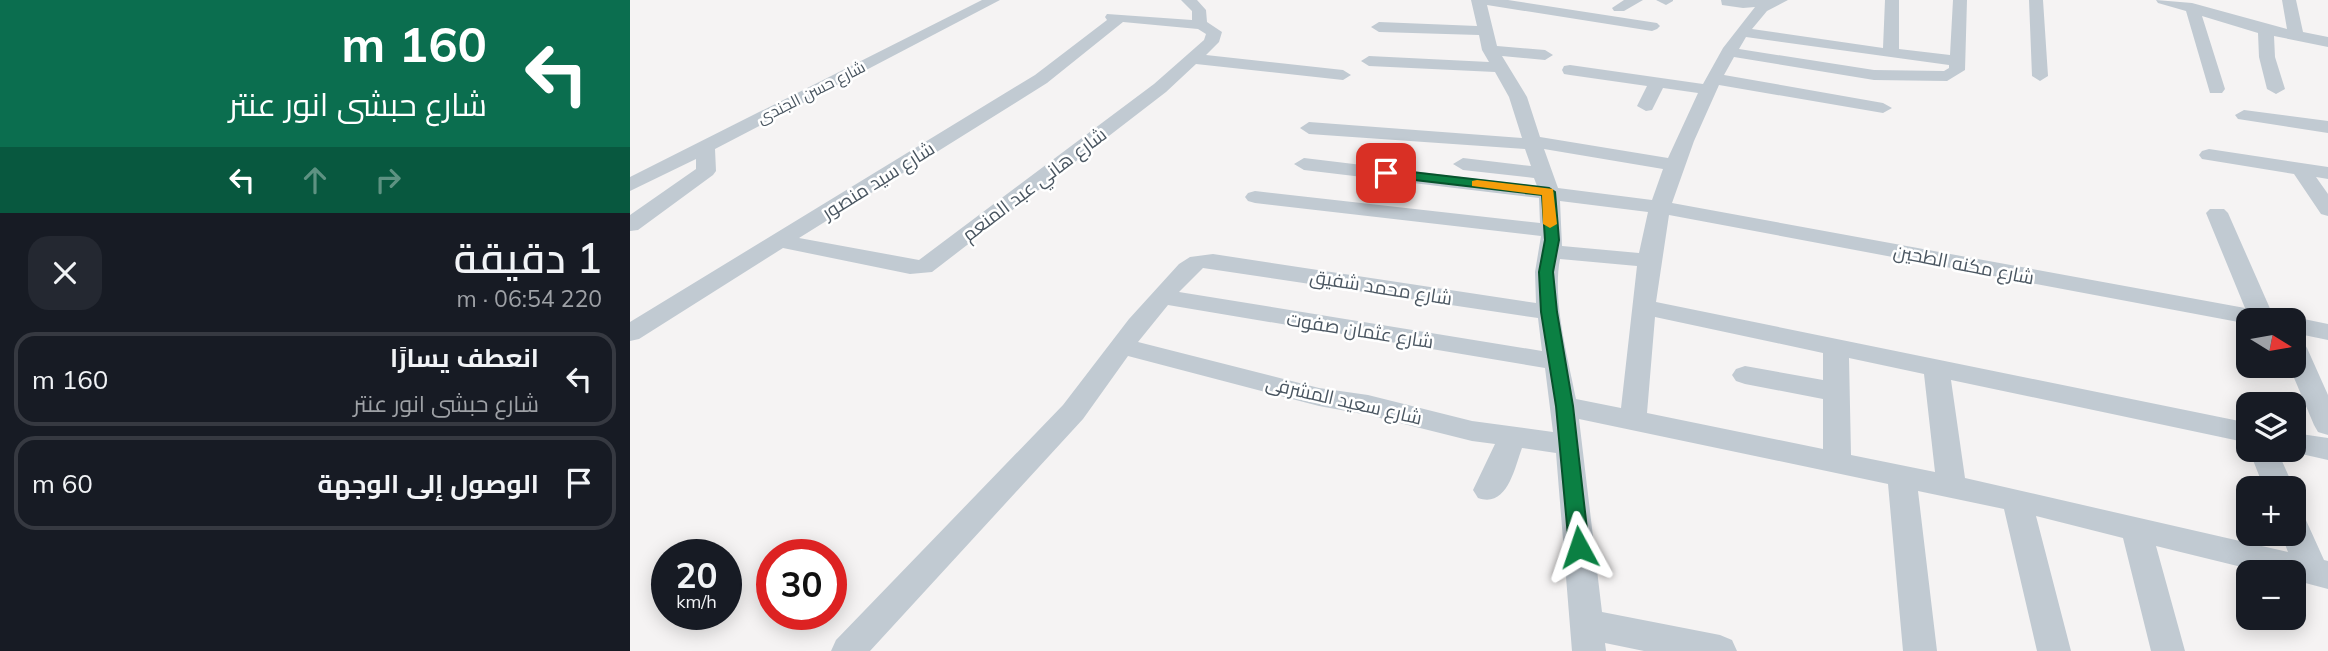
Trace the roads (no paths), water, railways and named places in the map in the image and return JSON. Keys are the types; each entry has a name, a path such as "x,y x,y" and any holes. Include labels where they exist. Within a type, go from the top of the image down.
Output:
{"street":[{"name":"شارع حسن الجندى","path":"630,185 993,0"},
{"path":"1188,0 1199,10 1199,22 1203,25"},
{"path":"1586,15 1598,5 1619,8 1650,19 1586,15 1479,0 1491,50 1518,97 1546,182 1550,241 1546,272 1549,312 1565,406 1588,637 1720,651"},
{"path":"1619,8 1636,0"},
{"path":"1891,53 1892,0"},
{"path":"1730,52 1888,76 1947,76 1957,70 1960,0"},
{"path":"2036,0 2039,76"},
{"path":"2163,0 2242,17 2266,30 2328,42"},
{"path":"2289,0 2296,36"},
{"path":"1727,2 1743,5 1749,1 1774,2"},
{"path":"1633,418 1650,261 1661,207 1675,165 1712,84 1742,32 1774,2"},
{"path":"2189,5 2216,89"},
{"name":"شارع سيد منصور","path":"630,333 1041,79 1115,17 1203,25"},
{"name":"شارع هاني عبد المنعم","path":"781,241 910,267 924,267 1160,88 1194,59 1213,39 1214,32 1203,25"},
{"path":"1379,27 1491,50 1545,55"},
{"path":"2266,30 2267,57 2276,89"},
{"path":"1742,32 1957,61"},
{"path":"1368,61 1491,50"},
{"path":"1194,59 1343,75"},
{"path":"1579,67 1657,82 1712,84 1883,108"},
{"path":"1646,106 1657,82"},
{"path":"2244,115 2328,127"},
{"path":"1309,128 1533,143 1675,165"},
{"path":"630,225 706,171 705,146"},
{"path":"2209,155 2328,173"},
{"path":"1304,164 1546,182"},
{"path":"1463,164 1546,182"},
{"path":"2301,169 2328,210"},
{"name":"شارع مكنه الطحين","path":"1546,182 1661,207 2236,315"},
{"path":"1255,197 1550,241 1650,261"},
{"path":"2217,213 2259,308"},
{"name":"شارع محمد شفيق","path":"1162,297 1192,264 1213,261 1549,312"},
{"path":"848,651 1073,412 1162,297"},
{"name":"شارع عثمان صفوت","path":"1162,297 1558,362"},
{"path":"1645,307 2236,430"},
{"path":"2306,327 2328,332"},
{"name":"شارع سعيد المشرفى","path":"1122,346 1319,397 1512,438 1569,444"},
{"path":"1836,346 1837,462"},
{"path":"1936,368 1951,486"},
{"path":"1745,375 1836,392"},
{"path":"2306,375 2328,425"},
{"path":"1565,406 2017,500 2320,573"},
{"path":"1488,489 1495,480 1512,438"},
{"path":"2306,445 2328,449"},
{"path":"1902,475 1920,651"},
{"path":"2017,500 2054,651"},
{"path":"2136,528 2168,651"},
{"path":"2305,546 2320,573"}]}
